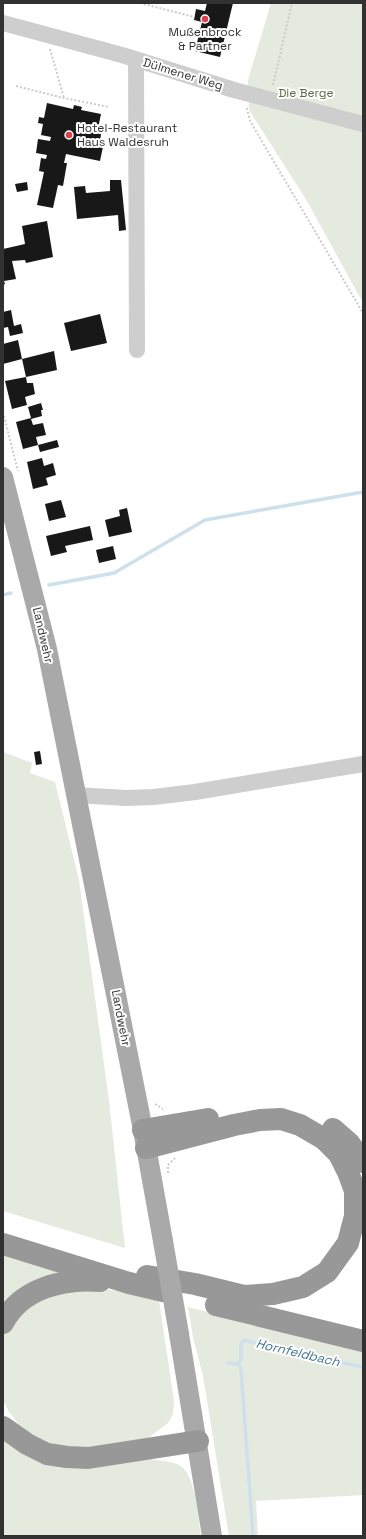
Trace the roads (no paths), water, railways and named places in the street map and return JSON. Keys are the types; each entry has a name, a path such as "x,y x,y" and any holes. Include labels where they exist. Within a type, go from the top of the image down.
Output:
{"highway":[{"path":"145,1139 234,1116 278,1110 314,1120 332,1129 349,1143 363,1162"},
{"path":"3,1324 13,1309 23,1300 47,1286 82,1279 138,1279 195,1284 244,1296 273,1294 302,1287 327,1272 348,1243 355,1216 355,1210 354,1191 348,1172 339,1154 324,1139 300,1125 281,1119 260,1120 145,1139"},
{"path":"3,1235 138,1279 363,1329"},
{"path":"3,1244 138,1279 363,1341"},
{"path":"3,1413 7,1430 27,1444 47,1454 67,1457 88,1458 198,1442"}],"main road":[{"name":"Landwehr","path":"3,477 47,649 145,1139 198,1442 212,1536"}],"street":[{"name":"Dülmener Weg","path":"3,23 46,34 242,92 270,98 363,124"},
{"path":"136,60 137,350"},
{"path":"76,795 154,798 363,764"}],"waterway":[{"path":"49,585 114,573 205,520 363,492"},
{"path":"3,595 11,593"},
{"name":"Hornfeldbach","path":"228,1363 236,1364 241,1360 241,1344 244,1340 363,1367"},
{"path":"238,1363 241,1369 253,1536"}],"place":[{"name":"Mußenbrock & Partner","path":"205,19"},
{"name":"Hotel-Restaurant Haus Waldesruh","path":"69,135"}],"park label":[{"name":"Die Berge","path":"306,93"}]}
